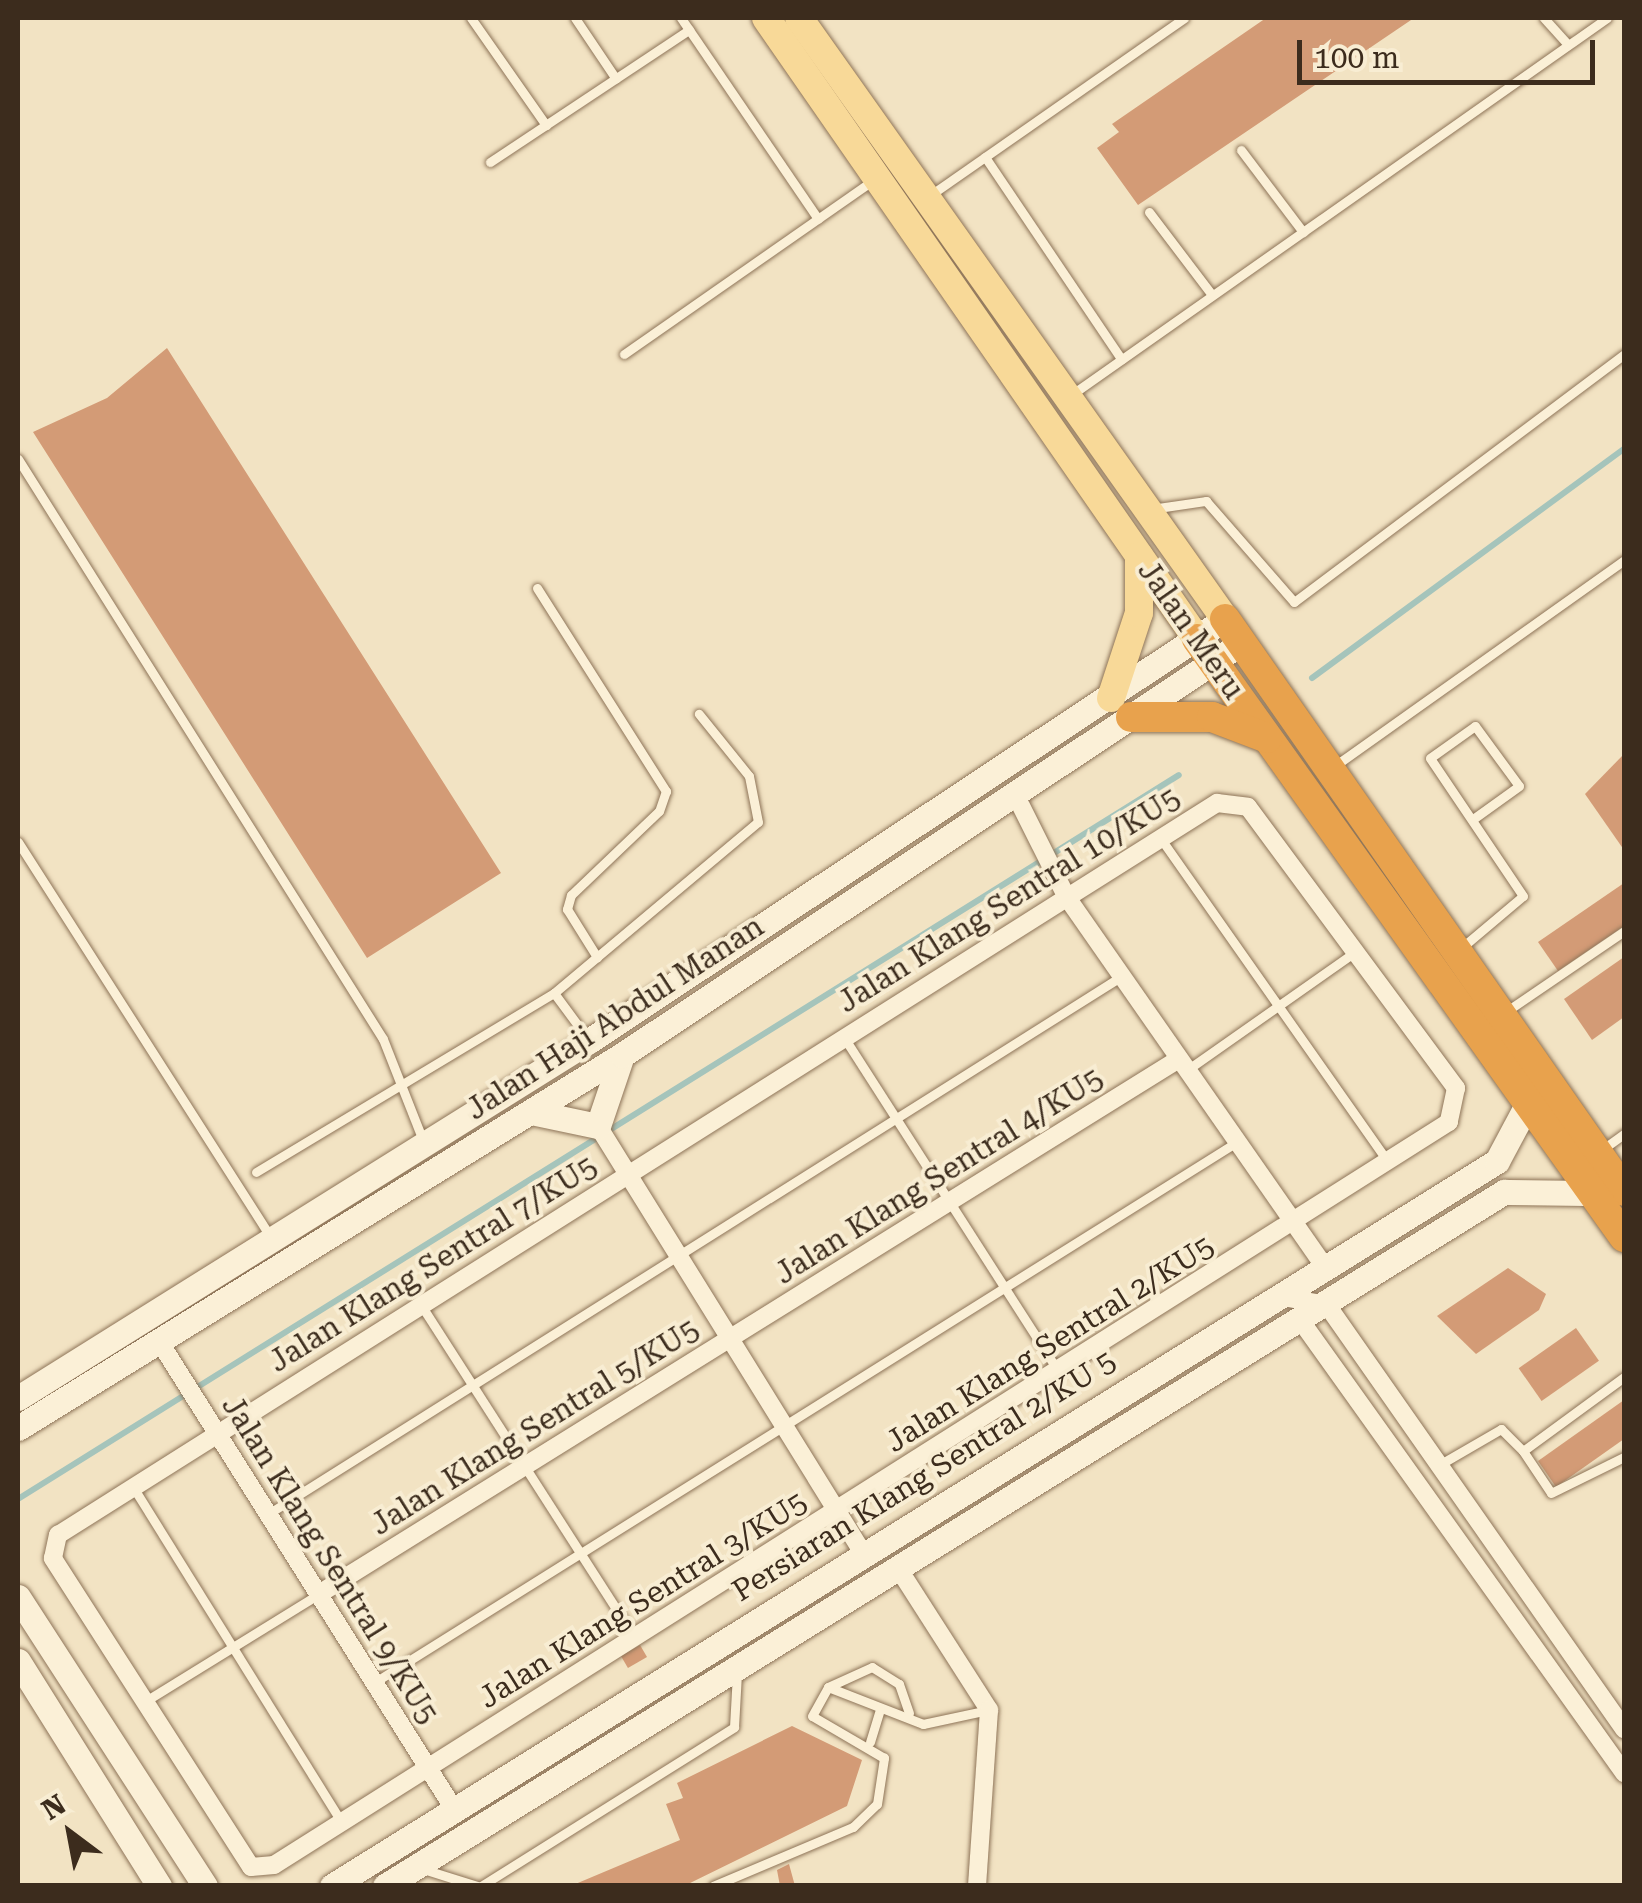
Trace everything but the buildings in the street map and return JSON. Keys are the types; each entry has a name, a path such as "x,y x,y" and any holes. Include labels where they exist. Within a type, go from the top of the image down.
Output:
{"highway":[{"name":"Jalan Meru","path":"1218,642 1267,738 1624,1237"},
{"name":"Jalan Meru","path":"1218,642 1326,772 1497,1017 1624,1189"},
{"path":"1121,708 1212,717 1267,738"}],"main road":[{"name":"Jalan Meru","path":"766,18 1139,556 1218,642"},
{"name":"Jalan Meru","path":"799,18 1148,510 1218,642"},
{"path":"1121,708 1139,613 1139,556"}],"street":[{"name":"Jalan Haji Abdul Manan","path":"18,1398 1121,708 1218,642"},
{"name":"Jalan Haji Abdul Manan","path":"18,1428 622,1055 1016,794 1121,708"},
{"path":"1016,794 1066,896 1324,1266"},
{"name":"Jalan Klang Sentral 10/KU5","path":"627,1174 1210,805 1248,807 1457,1093 1444,1127 1294,1223"},
{"path":"598,1126 622,1055"},
{"name":"Jalan Klang Sentral 4/KU5","path":"729,1339 1183,1064"},
{"name":"Persiaran Klang Sentral 2/KU 5","path":"332,1886 1162,1365 1497,1161 1528,1103"},
{"path":"531,1112 598,1126 863,1553"},
{"name":"Jalan Klang Sentral 7/KU5","path":"144,1702 51,1550 58,1535 627,1174"},
{"path":"386,1886 1504,1192 1592,1193"},
{"name":"Jalan Klang Sentral 2/KU5","path":"837,1511 1294,1223"},
{"path":"1272,1298 1326,1304 1624,1729"},
{"path":"1301,1320 1624,1772"},
{"name":"Jalan Klang Sentral 5/KU5","path":"319,1594 729,1339"},
{"name":"Jalan Klang Sentral 9/KU5","path":"159,1341 454,1809"},
{"path":"1162,1365 1180,1395"},
{"name":"Jalan Klang Sentral 3/KU5","path":"144,1702 250,1867 274,1866 837,1511"},
{"path":"1478,1570 1500,1557"},
{"path":"898,1568 989,1710 977,1886"},
{"path":"18,1597 206,1881"},
{"path":"18,1661 159,1886"}],"lane":[{"path":"471,18 546,126"},
{"path":"575,18 616,78"},
{"path":"681,18 818,218"},
{"path":"927,198 1184,18"},
{"path":"1544,18 1568,45"},
{"path":"1068,396 1607,18"},
{"path":"490,162 689,30"},
{"path":"1241,150 1303,232"},
{"path":"985,157 1121,359"},
{"path":"624,354 879,176"},
{"path":"1149,212 1212,296"},
{"path":"1148,510 1206,501 1294,602 1624,354"},
{"path":"18,459 384,1039 396,1084 425,1146"},
{"path":"1326,772 1624,560"},
{"path":"537,588 666,791 658,811 571,896 567,908 597,957"},
{"path":"256,1172 554,992 758,822 749,776 700,714"},
{"path":"1454,954 1523,896 1430,758 1475,726 1519,786 1473,819"},
{"path":"1159,837 1388,1162"},
{"path":"18,842 272,1240"},
{"path":"1497,1017 1624,931"},
{"path":"1183,1064 1278,1006 1355,952"},
{"path":"268,1514 1122,976"},
{"path":"554,992 590,1041"},
{"path":"844,1037 1058,1372"},
{"path":"1596,1154 1624,1134"},
{"path":"374,1682 1237,1142"},
{"path":"421,1304 634,1638"},
{"path":"1523,1451 1624,1378"},
{"path":"1436,1466 1501,1428 1523,1451 1551,1492 1624,1457"},
{"path":"133,1488 342,1822"},
{"path":"144,1702 319,1594"},
{"path":"416,1867 479,1886 734,1727 738,1667"},
{"path":"713,1886 853,1827 876,1804 884,1758 870,1742 812,1716 828,1686 872,1668 899,1684 909,1713"},
{"path":"828,1686 880,1710 909,1713 923,1724 989,1710"},
{"path":"870,1742 880,1710"}],"waterway":[{"path":"1312,678 1624,449"},
{"path":"18,1499 1179,775"}]}
